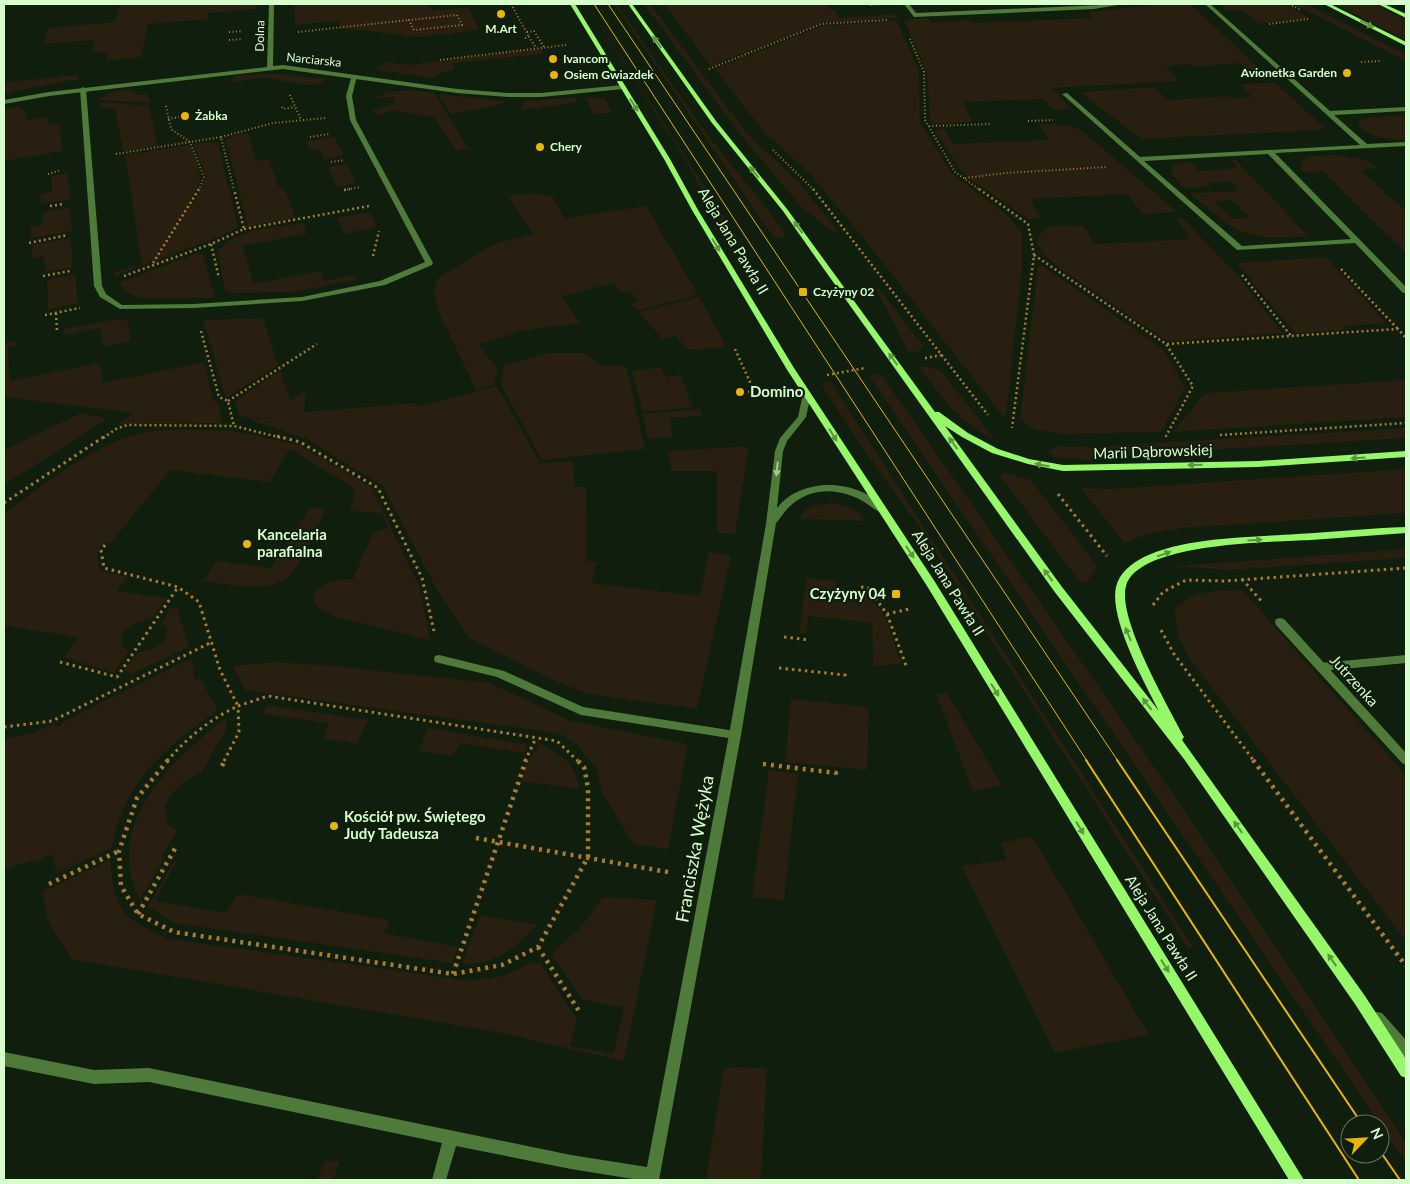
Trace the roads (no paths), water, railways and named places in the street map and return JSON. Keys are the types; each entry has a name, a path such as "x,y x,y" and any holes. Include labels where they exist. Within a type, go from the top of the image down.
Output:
{"main road":[{"name":"Aleja Jana Pawła II","path":"572,4 807,394 936,592 1297,1180"},
{"path":"630,4 714,122 785,210 1058,589 1188,756 1360,1000 1406,1071"},
{"path":"1327,4 1406,44"},
{"path":"1380,4 1406,16"},
{"name":"Marii Dąbrowskiej","path":"921,399 950,426 982,446 1014,459 1063,468 1258,464 1406,454"},
{"path":"1188,756 1126,630 1120,602 1120,587 1132,568 1168,552 1206,544 1406,530"}],"street":[{"name":"Dolna","path":"270,68 271,4"},
{"path":"907,4 914,15 1094,7 1121,4"},
{"path":"1207,4 1365,146"},
{"name":"Narciarska","path":"4,102 83,90 270,68 295,68 457,91 508,95 541,95 623,87"},
{"path":"83,90 98,286 103,295 120,307 194,306 311,298 382,283 429,263 354,120 349,96 354,76"},
{"path":"1065,94 1240,248 1358,241"},
{"path":"1328,113 1406,109"},
{"path":"1138,159 1406,144"},
{"path":"1270,152 1406,291"},
{"name":"Franciszka Wężyka","path":"652,1178 735,735 771,524 779,451 783,440 802,418 807,394"},
{"name":"Franciszka Wężyka","path":"771,524 789,500 809,491 822,488 842,488 852,491 863,496 883,511"},
{"name":"Jutrzenka","path":"1280,622 1406,760"},
{"path":"1321,667 1406,658"},
{"path":"439,659 500,674 581,711 735,735"},
{"path":"1360,1000 1406,1050"},
{"path":"4,1060 94,1077 148,1075 652,1178"},
{"path":"439,1180 451,1138"}],"tram line":[{"path":"594,4 1087,761"},
{"path":"608,4 1118,761"},
{"path":"1086,760 1359,1180"},
{"path":"1117,760 1355,1114"},
{"path":"1389,1164 1400,1180"}],"place":[{"name":"M.Art","path":"501,14"},
{"name":"Ivancom","path":"553,59"},
{"name":"Avionetka Garden","path":"1347,73"},
{"name":"Osiem Gwiazdek","path":"554,75"},
{"name":"Żabka","path":"185,116"},
{"name":"Chery","path":"540,147"},
{"name":"Czyżyny 02","path":"803,292"},
{"name":"Domino","path":"740,392"},
{"name":"Kancelaria parafialna","path":"247,544"},
{"name":"Czyżyny 04","path":"896,594"},
{"name":"Kościół pw. Świętego Judy Tadeusza","path":"334,826"}]}
